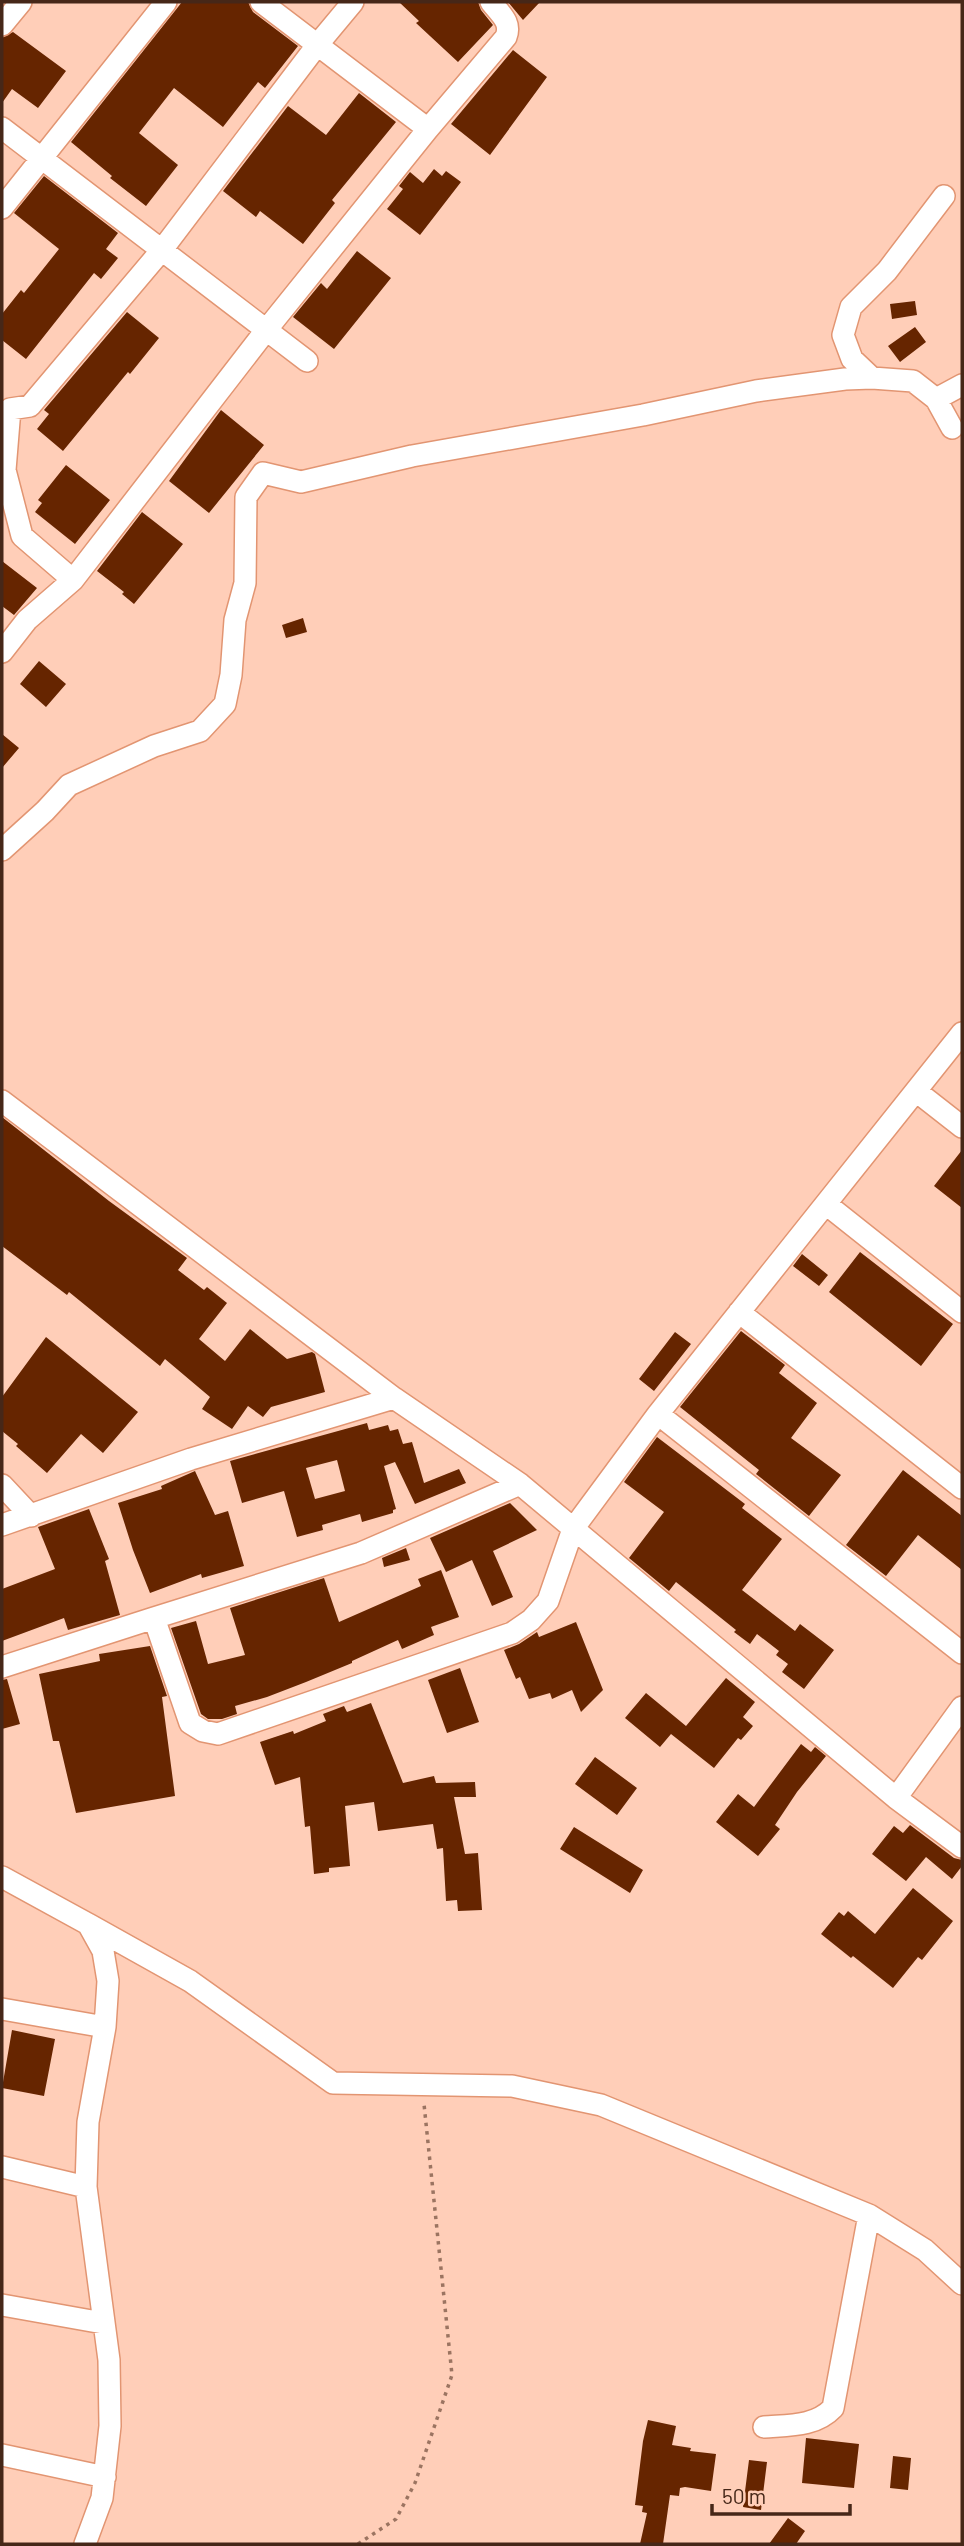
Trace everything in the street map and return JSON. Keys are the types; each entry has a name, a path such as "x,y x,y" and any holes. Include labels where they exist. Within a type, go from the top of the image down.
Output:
{"street":[{"path":"2,25 21,2"},
{"path":"2,208 166,2"},
{"path":"261,2 428,129"},
{"path":"73,580 22,536 5,470 6,413 30,406 161,251 353,2"},
{"path":"2,652 27,620 73,580 267,329 506,37 509,30 507,21 491,2"},
{"path":"2,128 307,361"},
{"path":"872,378 852,359 843,335 851,307 887,271 944,196"},
{"path":"2,850 69,785 153,746 200,731 225,704 231,675 235,620 245,583 246,496 263,473 301,482 412,456 643,415 756,390 872,378 913,381 936,399 951,428"},
{"path":"936,399 962,385"},
{"path":"154,1618 190,1723 203,1731 218,1734 512,1633 531,1620 548,1601 573,1529 657,1414 962,1033"},
{"path":"916,1091 962,1127"},
{"path":"2,1101 394,1398 520,1484 896,1798 962,1847"},
{"path":"826,1203 962,1312"},
{"path":"739,1312 962,1488"},
{"path":"2,1525 191,1459 394,1398"},
{"path":"657,1414 962,1653"},
{"path":"2,1667 361,1553 520,1484"},
{"path":"2,1485 31,1516"},
{"path":"896,1798 962,1707"},
{"path":"2,1877 190,1981 333,2083 512,2086 601,2105 869,2216 925,2250 962,2284"},
{"path":"85,2544 102,2498 110,2426 108,2360 86,2187 88,2122 105,2027 108,1981 103,1951 88,1924"},
{"path":"2,2009 105,2027"},
{"path":"2,2167 86,2187"},
{"path":"764,2427 809,2423 824,2417 832,2408 869,2216"},
{"path":"2,2305 103,2323"},
{"path":"2,2455 106,2477"}],"path":[{"path":"358,2544 396,2519 415,2483 452,2375 422,2084"}],"building":[{"path":"182,2 248,2 253,12 298,46 265,88 258,82 223,127 174,88 139,133 178,165 146,206 71,142"},
{"path":"399,2 478,2 493,25 458,62 416,23 419,21"},
{"path":"508,2 540,2 523,20"},
{"path":"13,32 66,71 38,108 12,89 2,103 2,38"},
{"path":"513,50 547,77 490,155 451,124"},
{"path":"359,93 396,122 332,200 335,203 303,244 260,211 256,217 223,191 288,106 326,135"},
{"path":"434,169 442,176 446,171 461,182 420,235 387,209 403,189 399,186 410,172 423,183"},
{"path":"44,176 118,233 106,249 118,258 101,279 94,273 26,359 2,340 2,314 21,290 24,293 59,249 14,213"},
{"path":"357,251 391,278 334,349 293,317 321,283 327,289"},
{"path":"915,301 917,315 892,319 890,304"},
{"path":"127,312 159,338 63,451 37,429 49,414 44,410"},
{"path":"915,327 926,342 900,362 888,346"},
{"path":"221,410 264,445 209,513 169,481"},
{"path":"66,465 110,500 75,544 35,512 42,503 38,500"},
{"path":"142,512 183,544 134,604 122,594 124,592 97,571"},
{"path":"2,561 37,588 14,615 2,606"},
{"path":"303,618 307,632 286,638 282,625"},
{"path":"39,661 66,684 46,707 20,684"},
{"path":"2,734 19,748 2,768"},
{"path":"2,1117 187,1258 178,1270 227,1303 199,1339 225,1361 250,1329 287,1359 312,1352 315,1354 325,1392 271,1407 263,1417 248,1406 232,1429 202,1409 210,1397 165,1359 160,1366 69,1292 67,1295 2,1246"},
{"path":"962,1150 962,1208 934,1186"},
{"path":"860,1252 953,1324 921,1366 829,1292"},
{"path":"802,1254 828,1275 819,1286 793,1266"},
{"path":"741,1331 785,1365 779,1373 817,1403 791,1438 841,1475 809,1516 756,1474 759,1470 680,1407"},
{"path":"675,1332 691,1344 654,1391 639,1379"},
{"path":"46,1337 138,1412 103,1453 81,1434 47,1473 2,1431 2,1397"},
{"path":"367,1423 369,1430 388,1425 390,1431 398,1429 403,1444 412,1442 424,1483 459,1469 466,1483 415,1504 395,1462 384,1466 396,1509 393,1513 362,1522 360,1514 322,1525 323,1530 297,1537 284,1491 242,1503 230,1461","holes":["337,1460 345,1491 315,1499 306,1468"]},
{"path":"657,1437 745,1504 742,1508 782,1539 742,1590 795,1631 800,1624 834,1650 804,1689 782,1672 788,1664 776,1655 779,1651 757,1634 750,1644 676,1582 669,1591 629,1558 664,1512 624,1482"},
{"path":"903,1470 962,1516 962,1570 918,1535 886,1576 846,1545"},
{"path":"195,1471 215,1515 228,1511 244,1566 202,1578 201,1574 150,1593 118,1503 162,1489 161,1486"},
{"path":"510,1503 537,1530 493,1551 513,1597 492,1606 472,1560 446,1572 430,1538"},
{"path":"89,1509 109,1559 105,1561 120,1615 68,1630 64,1618 2,1641 2,1589 55,1569 38,1527"},
{"path":"406,1548 410,1560 384,1567 382,1558"},
{"path":"441,1570 459,1617 431,1627 434,1635 402,1649 398,1640 306,1682 235,1706 237,1714 222,1719 208,1719 201,1714 171,1628 196,1621 208,1664 245,1655 230,1608 324,1578 339,1622 421,1586 418,1579"},
{"path":"576,1622 603,1690 581,1712 572,1690 552,1699 550,1693 529,1699 520,1677 516,1679 504,1650 537,1632 539,1637"},
{"path":"150,1646 167,1696 162,1697 175,1796 76,1813 59,1741 53,1741 39,1674 100,1661 99,1654"},
{"path":"460,1668 479,1722 447,1733 428,1680"},
{"path":"726,1678 755,1702 743,1717 753,1726 741,1740 738,1738 714,1768 671,1734 660,1747 625,1718 646,1693 686,1726"},
{"path":"7,1679 20,1724 2,1729 2,1680"},
{"path":"371,1703 403,1783 434,1776 436,1783 475,1782 476,1797 454,1797 465,1854 478,1853 482,1910 458,1911 457,1900 446,1901 443,1848 437,1849 433,1824 378,1831 374,1802 345,1806 350,1866 329,1868 329,1872 314,1874 310,1826 305,1827 300,1777 275,1785 260,1742 293,1731 294,1734 326,1721 323,1714 344,1706 347,1712"},
{"path":"801,1744 811,1752 815,1747 826,1756 797,1792 775,1825 780,1829 758,1856 716,1822 738,1794 754,1807"},
{"path":"595,1757 637,1788 617,1815 575,1784"},
{"path":"910,1825 954,1858 962,1860 962,1866 952,1879 926,1857 906,1881 872,1854 894,1826 903,1833"},
{"path":"574,1827 643,1870 630,1893 560,1849"},
{"path":"913,1888 953,1921 922,1960 918,1957 893,1988 821,1934 839,1912 844,1916 848,1911 875,1934"},
{"path":"12,2030 55,2039 44,2096 2,2088"},
{"path":"648,2420 676,2426 672,2445 691,2448 690,2451 716,2454 711,2491 685,2487 680,2488 679,2496 670,2495 663,2544 640,2544 647,2513 642,2512 643,2506 635,2505"},
{"path":"806,2438 859,2444 854,2488 802,2483"},
{"path":"893,2456 911,2458 908,2490 890,2488"},
{"path":"749,2460 767,2462 761,2510 743,2507"},
{"path":"788,2518 805,2531 796,2544 769,2544"}]}
